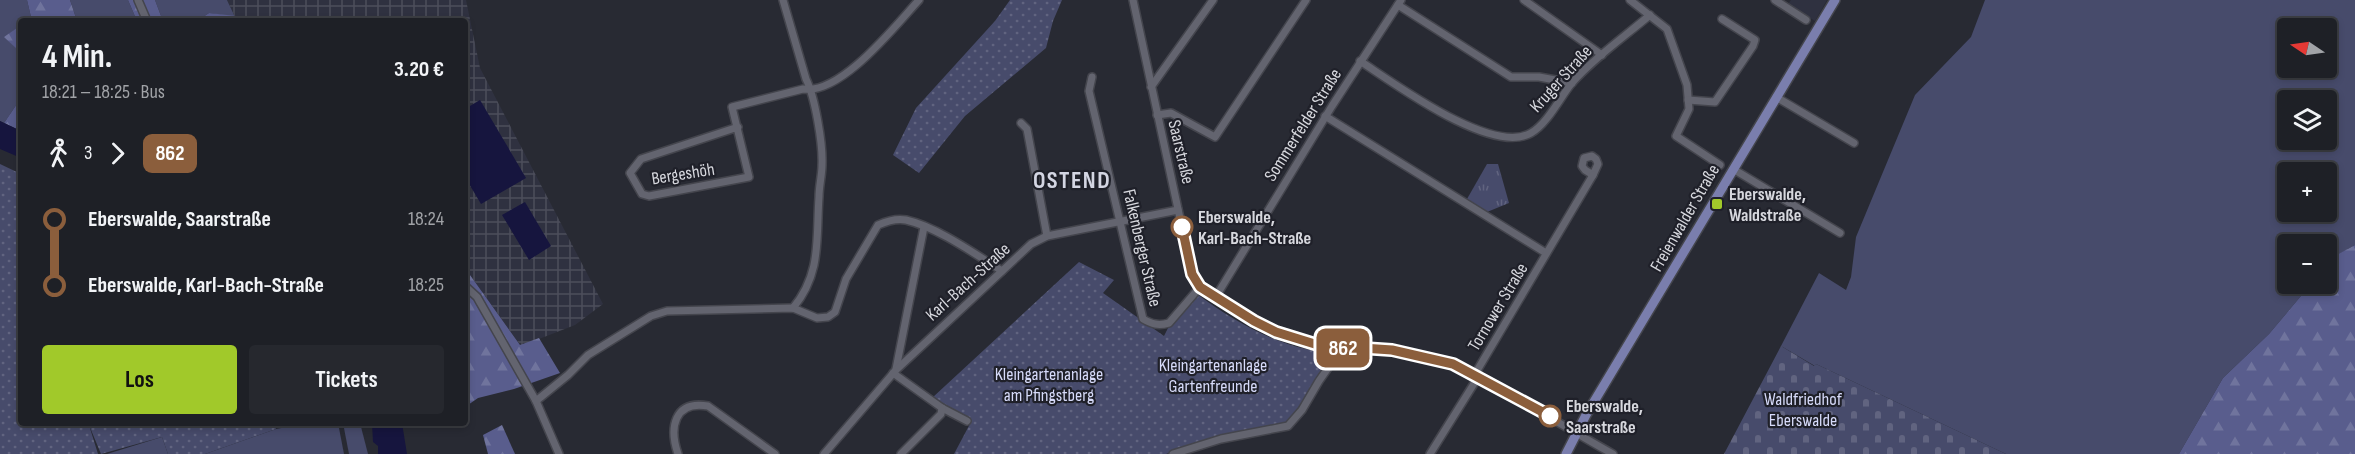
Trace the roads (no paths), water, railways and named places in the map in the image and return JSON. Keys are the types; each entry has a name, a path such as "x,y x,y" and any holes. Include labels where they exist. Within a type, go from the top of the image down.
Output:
{"main road":[{"name":"Freienwalder Straße","path":"1566,454 1576,432 1835,0"}],"street":[{"path":"138,0 146,18"},
{"path":"783,0 806,79 812,91 822,164 819,239 814,265 793,308"},
{"name":"Bergeshöh","path":"738,128 641,159 630,173 642,194 649,196 749,177 738,128 732,107 803,89 812,91 856,68 919,0"},
{"name":"Saarstraße","path":"1133,0 1192,274 1200,287"},
{"path":"1151,87 1213,0"},
{"path":"1157,115 1171,113 1215,137 1306,0"},
{"path":"1524,0 1602,55"},
{"path":"1630,0 1667,29 1687,85 1689,109 1676,136 1720,165"},
{"path":"1775,0 1806,20"},
{"path":"1400,2 1511,77 1539,77 1572,84"},
{"name":"Sommerfelder Straße","path":"1215,298 1325,116 1400,2"},
{"name":"Kruger Straße","path":"1360,61 1455,120 1491,135 1518,138 1532,133 1572,84 1602,55 1650,15"},
{"path":"1688,100 1715,102 1753,46 1755,40 1722,19"},
{"name":"Falkenberger Straße","path":"1092,77 1089,91 1143,319 1152,324 1169,323 1200,287"},
{"path":"1776,97 1854,143"},
{"path":"1325,116 1546,253"},
{"path":"1021,123 1027,129 1047,236"},
{"path":"1733,169 1840,233"},
{"name":"Tornower Straße","path":"1430,454 1593,175"},
{"name":"Karl-Bach-Straße","path":"824,454 894,372 1031,244 1047,236 1178,210"},
{"path":"536,401 588,356 651,316 667,311 793,308 817,318 828,316 835,312 846,279 878,225 887,220 904,220 924,227 962,245 1002,271"},
{"path":"924,227 894,372 942,408 967,421"},
{"path":"1200,287 1240,314 1276,332 1311,343 1342,348 1392,350 1453,364 1613,454"},
{"path":"468,289 477,297 536,401 559,454"},
{"path":"1173,454 1221,439 1288,426 1302,410 1342,348"},
{"path":"678,454 673,434 677,418 681,411 699,404 708,405 774,454"},
{"path":"901,454 941,414 942,408"}],"place":[{"name":"Eberswalde, Waldstraße","path":"1717,204"},
{"name":"Eberswalde, Karl-Bach-Straße","path":"1182,227"},
{"name":"Eberswalde, Saarstraße","path":"1550,416"}],"district":[{"name":"OSTEND","path":"1072,180"}],"park label":[{"name":"Kleingartenanlage Gartenfreunde","path":"1213,376"},
{"name":"Kleingartenanlage am Pfingstberg","path":"1049,384"},
{"name":"Waldfriedhof Eberswalde","path":"1803,409"}]}
